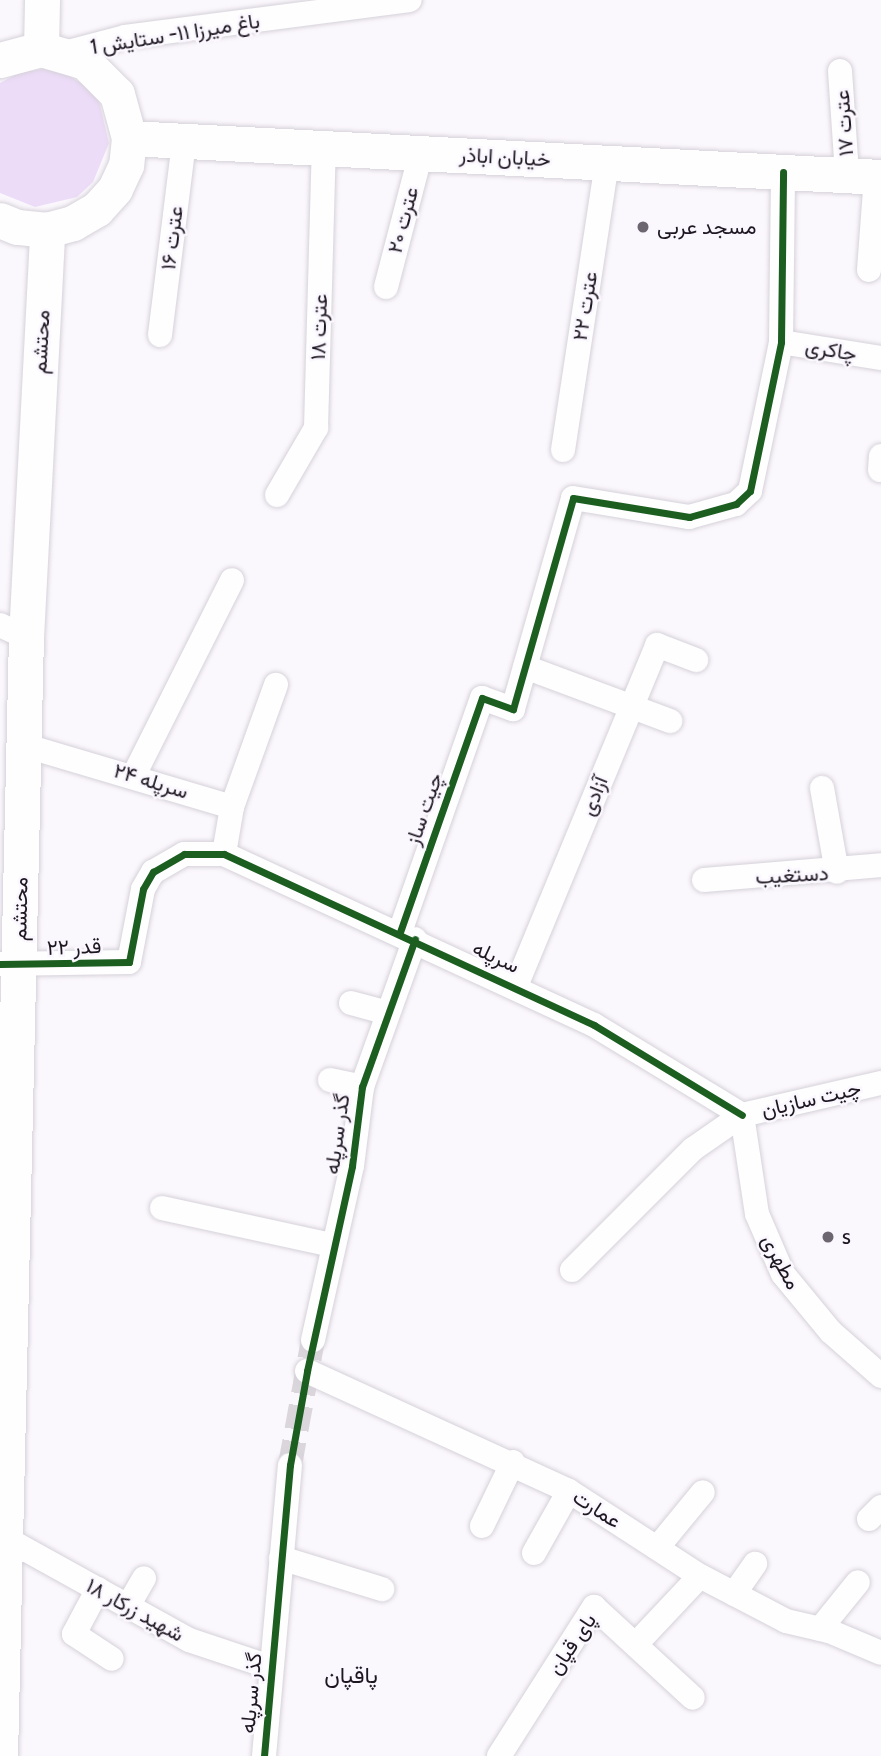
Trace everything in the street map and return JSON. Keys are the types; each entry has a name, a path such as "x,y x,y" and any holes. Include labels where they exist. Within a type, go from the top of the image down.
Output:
{"main road":[{"path":"42,0 53,51"},
{"path":"0,60 53,51 103,76 126,115 129,138 126,165 106,199 73,223 47,230 17,227 0,220"},
{"name":"خیابان اباذر","path":"129,138 868,176"},
{"name":"محتشم","path":"1,1756 11,808 23,745 7,629 47,230"}],"street":[{"name":"باغ میرزا ۱۱- ستایش 1","path":"53,51 125,37 410,0"},
{"name":"عترت ۱۷","path":"840,71 868,176 869,270"},
{"name":"عترت ۱۶","path":"160,335 184,141"},
{"name":"عترت ۱۸","path":"277,495 316,428 324,148"},
{"name":"عترت ۲۰","path":"386,287 421,153"},
{"name":"عترت ۲۲","path":"563,450 607,163"},
{"path":"670,721 525,667 573,498 689,517 736,504 750,491 781,342 783,172"},
{"path":"0,241 47,230"},
{"name":"چاکری","path":"781,342 881,358"},
{"path":"134,775 232,580"},
{"name":"آزادی","path":"516,986 657,645 696,660"},
{"name":"چیت ساز","path":"407,935 482,698 513,709 525,667"},
{"path":"224,854 232,807 276,685"},
{"name":"سرپله ۲۴","path":"23,745 134,775 232,807"},
{"path":"822,788 837,872"},
{"name":"قدر ۲۲","path":"9,965 129,962 143,889 153,872 184,854 224,854"},
{"name":"سرپله","path":"224,854 407,935 594,1025 742,1115"},
{"name":"دستغیب","path":"704,880 837,872 881,865"},
{"name":"گذر سرپله","path":"313,1340 332,1245 352,1166 362,1087 388,1013 407,935"},
{"path":"352,1003 388,1013"},
{"path":"330,1080 362,1087"},
{"name":"چیت سازیان","path":"742,1115 881,1083"},
{"path":"572,1270 693,1149 742,1115"},
{"name":"مطهری","path":"742,1115 757,1214 783,1274 822,1322 881,1376"},
{"path":"162,1208 332,1245"},
{"name":"عمارت","path":"307,1371 513,1462 569,1491 700,1576 786,1621 820,1629 881,1653"},
{"path":"482,1526 513,1462"},
{"name":"گذر سرپله","path":"264,1756 290,1465"},
{"path":"534,1553 569,1491"},
{"path":"657,1548 703,1492"},
{"name":"شهید زرکار ۱۸","path":"5,1538 206,1648 270,1667"},
{"path":"281,1558 382,1589"},
{"path":"734,1594 755,1564"},
{"path":"636,1644 700,1576"},
{"path":"128,1606 144,1578"},
{"path":"820,1629 858,1582"},
{"path":"98,1589 74,1634 112,1659"},
{"name":"پای قپان","path":"499,1756 594,1606 693,1698"}],"shaded area":[{"path":"43,69 66,74 84,85 99,101 109,143 93,182 77,197 35,207 0,193 0,83 19,73"}],"tunnel":[{"path":"290,1465 313,1340"}],"cycle path":[{"path":"400,932 482,698 513,709 573,498 689,517 736,504 750,491 781,342 783,172"},
{"path":"0,964 129,962 143,889 153,872 184,854 224,854 594,1025 742,1115"},
{"path":"264,1756 290,1465 307,1371 352,1166 362,1087 415,939"}],"place":[{"name":"مسجد عربی","path":"643,227"},
{"name":"s","path":"828,1237"}],"district":[{"name":"پاقپان","path":"351,1675"}]}
